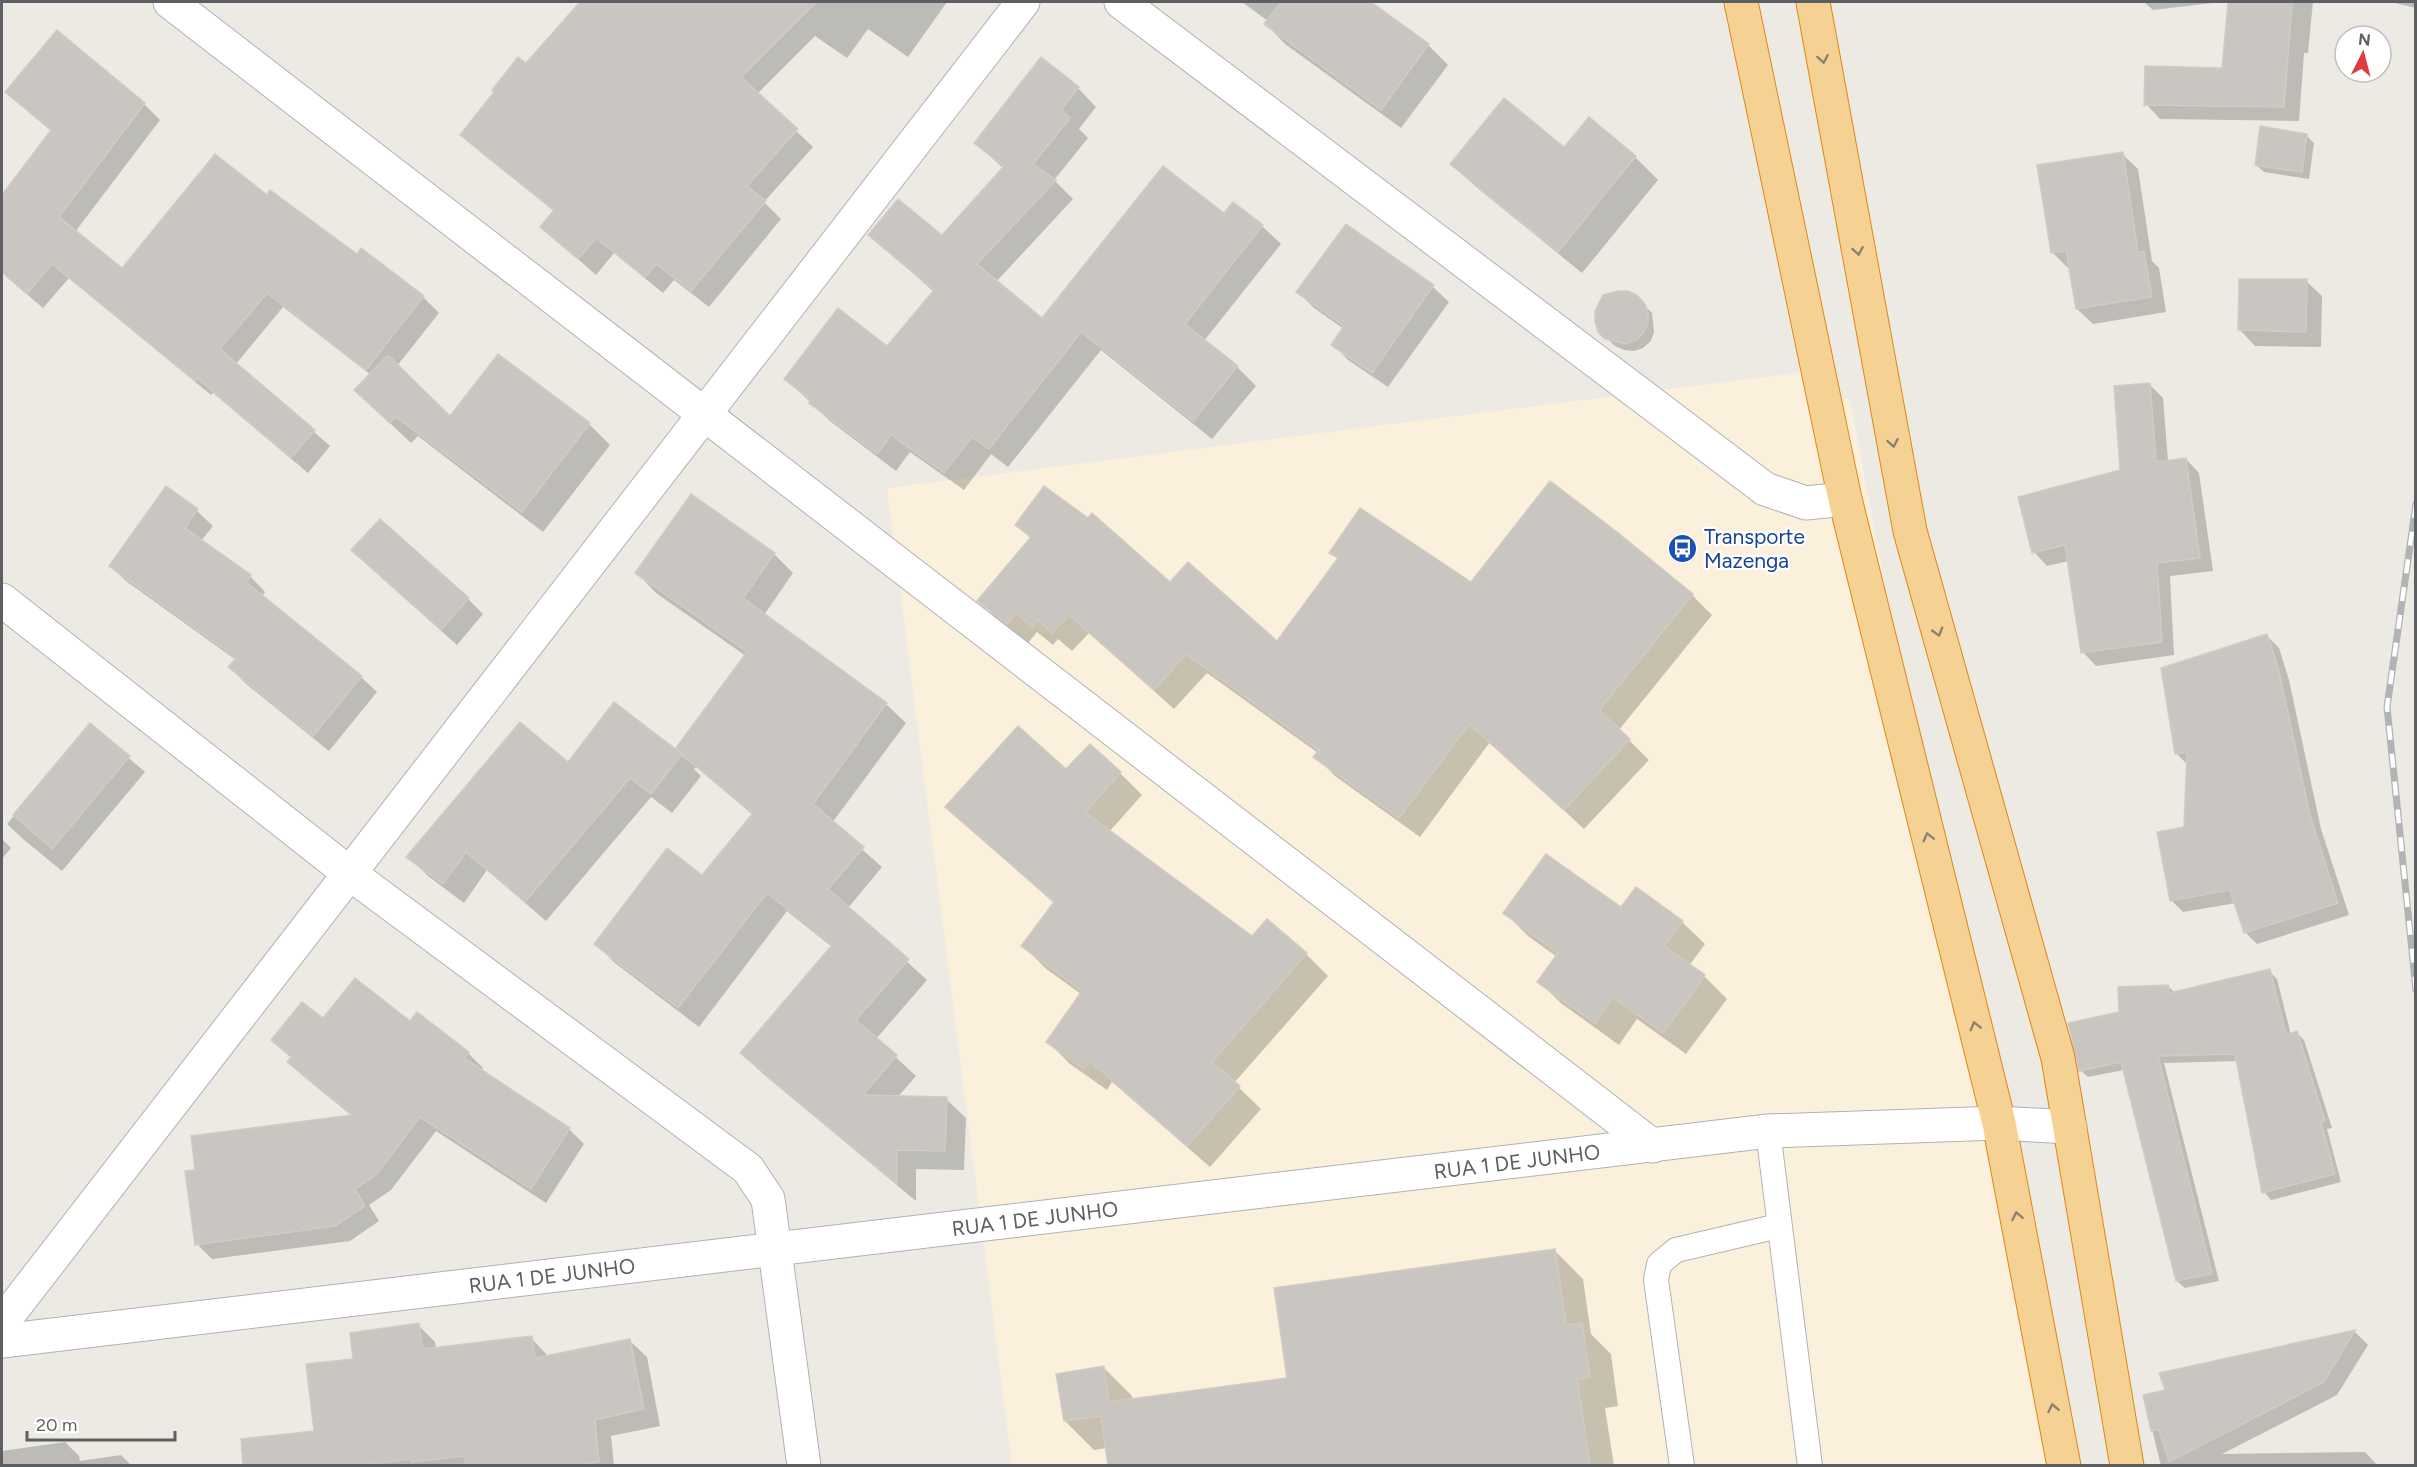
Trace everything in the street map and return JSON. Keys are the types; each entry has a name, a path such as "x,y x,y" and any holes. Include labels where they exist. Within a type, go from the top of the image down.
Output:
{"highway":[{"path":"1741,2 1845,499 1999,1123 2064,1466"},
{"path":"1813,2 1910,531 2058,1058 2127,1466"}],"street":[{"path":"171,2 1653,1146"},
{"path":"2,1323 1023,2"},
{"path":"1121,2 1765,489 1806,503 1845,499"},
{"path":"2,600 349,873 748,1169 768,1199 804,1466"},
{"name":"RUA 1 DE JUNHO","path":"2,1341 1768,1131 1999,1123 2070,1126"}],"lane":[{"path":"1768,1131 1810,1466"},
{"path":"1682,1466 1656,1280 1659,1264 1676,1250 1779,1226"}],"shaded area":[{"path":"1804,372 1808,400 1850,399 1981,1105 2060,1465 1012,1465 887,488"}],"building":[{"path":"580,2 816,2 741,77 798,129 747,186 766,201 691,291 656,264 645,277 596,238 578,259 540,227 554,210 460,135 518,57 526,63"},
{"path":"1281,2 1371,2 1429,44 1381,110 1264,24"},
{"path":"2228,2 2292,2 2284,107 2144,105 2145,66 2222,68"},
{"path":"57,30 145,103 59,217 122,268 215,154 267,195 270,190 357,254 361,248 424,296 366,370 267,293 220,349 315,430 291,458 197,378 195,381 52,264 27,294 2,272 2,195 51,130 5,92"},
{"path":"1041,57 1079,87 1061,110 1070,118 1033,164 1056,180 977,264 1042,318 1163,166 1224,213 1233,202 1263,225 1185,324 1238,366 1193,421 1081,332 989,449 972,437 944,473 891,435 877,454 809,403 811,400 784,379 838,308 887,346 934,290 868,235 898,199 942,235 1004,166 974,143"},
{"path":"1504,98 1564,147 1589,117 1636,156 1558,252 1450,164"},
{"path":"2260,126 2307,134 2302,172 2255,165"},
{"path":"2123,152 2138,252 2144,251 2152,297 2076,309 2066,251 2051,253 2037,165"},
{"path":"1346,224 1434,285 1372,373 1331,345 1344,326 1296,292"},
{"path":"2239,279 2307,279 2306,332 2238,330"},
{"path":"1628,291 1637,295 1645,304 1648,313 1648,324 1643,333 1636,340 1626,344 1605,339 1598,332 1595,321 1595,311 1603,295"},
{"path":"498,354 590,423 522,512 396,417 390,423 354,390 388,355 450,416"},
{"path":"2150,383 2156,462 2186,458 2200,558 2157,563 2162,642 2081,653 2065,545 2032,553 2018,497 2120,470 2114,386"},
{"path":"1550,481 1693,594 1599,710 1630,739 1564,810 1469,724 1399,818 1313,757 1319,750 1186,654 1154,690 1069,615 1052,633 1038,620 1032,627 1016,613 1007,624 977,601 1031,537 1015,525 1044,486 1088,518 1092,513 1170,582 1188,562 1277,641 1338,558 1329,553 1360,508 1471,582"},
{"path":"166,486 198,509 185,528 251,575 246,582 362,676 313,736 228,667 236,658 109,566"},
{"path":"691,494 775,553 743,598 887,703 813,804 864,847 828,889 909,959 856,1020 897,1055 863,1095 947,1097 945,1151 897,1150 897,1184 740,1053 832,945 767,893 678,1008 594,944 667,848 702,875 753,813 675,749 747,652 635,573"},
{"path":"380,519 469,598 441,630 351,550"},
{"path":"2267,634 2278,667 2310,815 2338,903 2244,933 2230,890 2170,901 2157,832 2184,827 2187,752 2175,754 2161,668"},
{"path":"614,702 682,754 651,794 630,778 525,902 466,852 443,884 406,857 520,722 568,762"},
{"path":"90,723 130,756 52,849 13,815"},
{"path":"1018,726 1066,769 1090,744 1121,772 1085,812 1252,936 1267,919 1307,953 1212,1062 1240,1086 1187,1146 1090,1061 1084,1069 1046,1042 1082,991 1021,946 1054,902 945,807"},
{"path":"1546,854 1621,907 1636,887 1683,921 1664,946 1705,975 1663,1033 1613,997 1595,1023 1537,982 1558,953 1503,913"},
{"path":"2270,969 2286,1035 2297,1031 2325,1121 2321,1122 2335,1174 2262,1193 2235,1054 2158,1056 2212,1274 2176,1281 2121,1062 2079,1071 2068,1023 2119,1012 2118,987 2168,985 2169,993"},
{"path":"355,978 410,1021 417,1012 469,1052 464,1058 570,1128 531,1189 420,1117 376,1175 355,1189 365,1206 335,1226 195,1245 185,1171 195,1170 191,1136 352,1115 287,1062 291,1057 271,1040 302,1002 323,1018"},
{"path":"1555,1249 1566,1325 1582,1323 1590,1377 1577,1379 1590,1466 1108,1466 1101,1416 1064,1421 1056,1374 1104,1366 1109,1402 1287,1378 1274,1288"},
{"path":"419,1323 423,1349 532,1336 535,1358 630,1339 644,1409 595,1420 599,1462 569,1466 466,1466 465,1456 411,1462 411,1459 355,1466 243,1466 241,1439 314,1431 306,1364 353,1359 350,1333"},
{"path":"2355,1330 2324,1382 2169,1462 2159,1430 2151,1431 2143,1395 2165,1390 2159,1373"}],"railway":[{"path":"2416,504 2387,707 2416,990"}],"place":[{"name":"Transporte Mazenga","path":"1683,549"}]}
